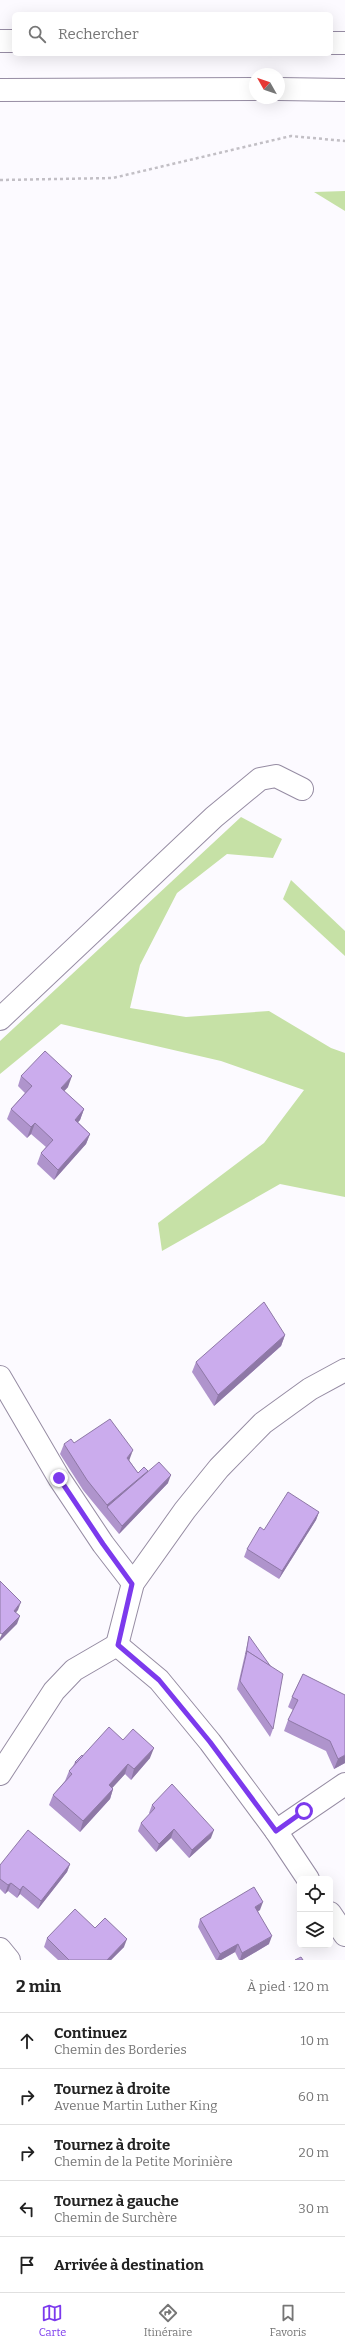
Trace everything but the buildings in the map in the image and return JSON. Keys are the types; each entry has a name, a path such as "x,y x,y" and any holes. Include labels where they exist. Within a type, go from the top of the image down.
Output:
{"main road":[{"path":"0,41 12,41"},
{"path":"333,43 345,43"},
{"path":"285,88 345,90"},
{"path":"0,90 249,89"},
{"path":"0,1019 214,817 260,779 276,776 302,789"},
{"path":"0,1774 54,1691 74,1670 118,1645 132,1584 194,1498 218,1468 257,1429 310,1389 345,1370"},
{"path":"0,1377 59,1478 132,1584"},
{"path":"118,1645 159,1680 210,1742 276,1831 306,1876"},
{"path":"276,1831 345,1784"},
{"path":"333,1917 345,1935"},
{"path":"0,1949 9,1960"}],"path":[{"path":"0,180 113,178 291,136 345,141"}],"green space":[{"path":"345,191 345,211 314,192"},
{"path":"241,817 282,839 273,858 227,854 177,893 140,965 130,1008 186,1017 269,1011 331,1048 345,1053 345,1197 280,1184 162,1251 158,1223 264,1143 304,1090 221,1061 61,1024 0,1074 0,1041"},
{"path":"291,880 345,931 345,956 283,899"}],"route":[{"path":"59,1478 132,1584 118,1645 159,1680 210,1742 276,1831 304,1811"}]}
